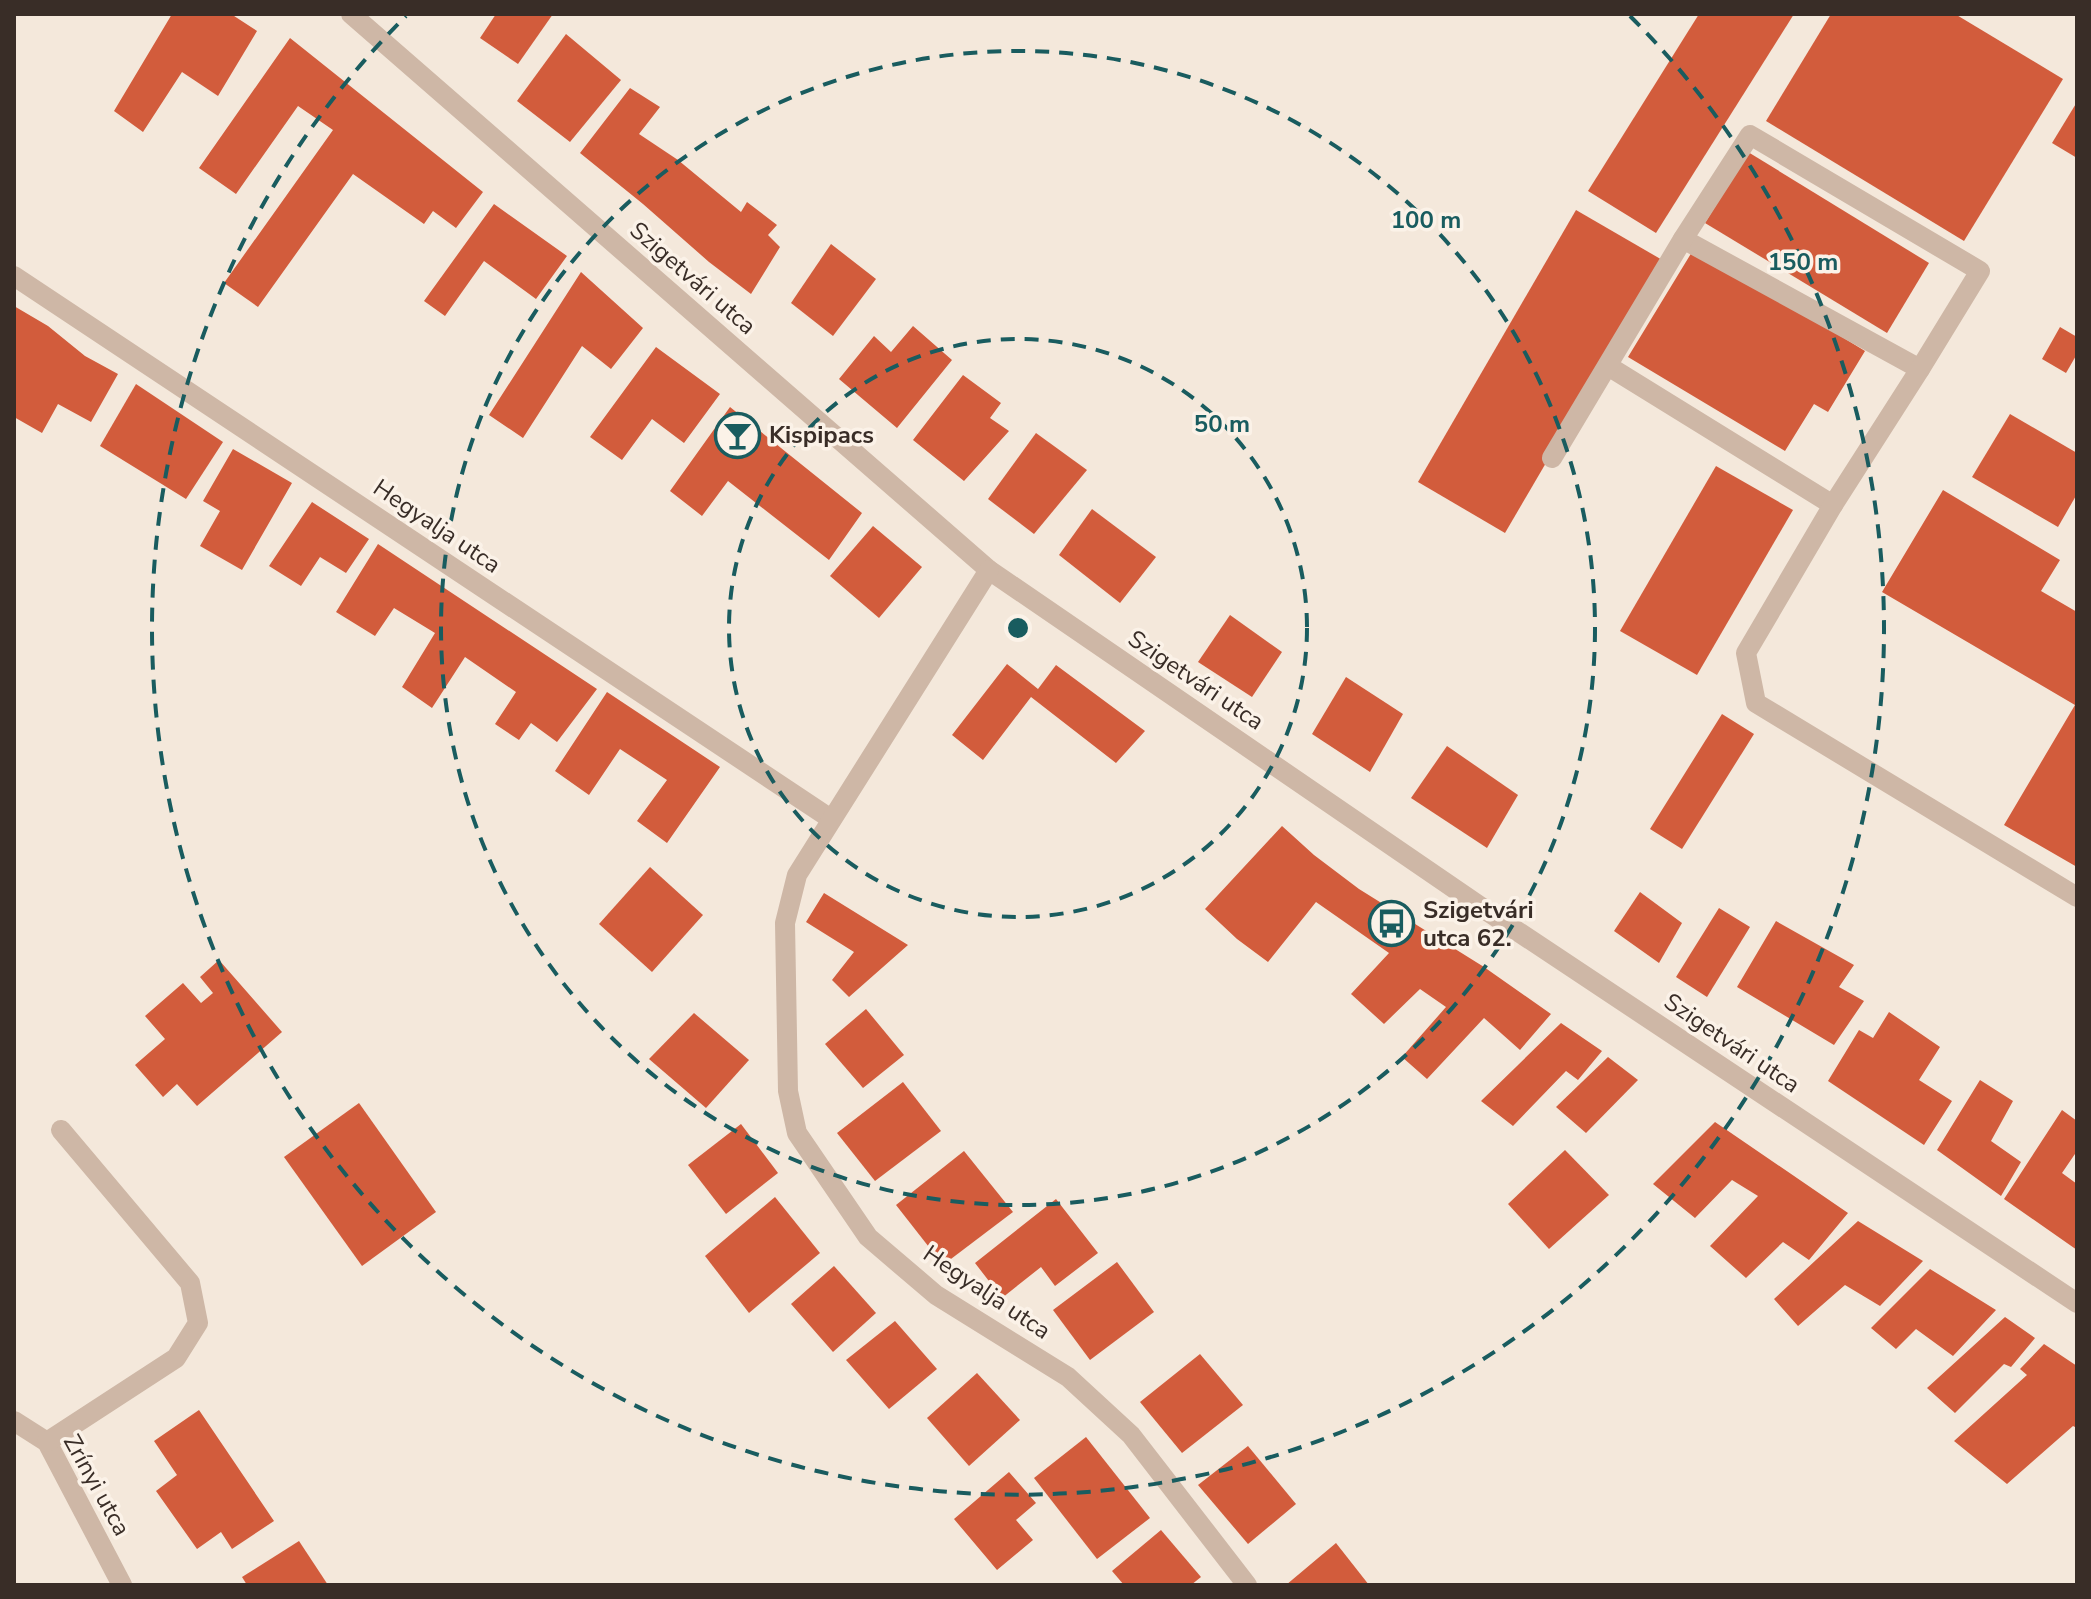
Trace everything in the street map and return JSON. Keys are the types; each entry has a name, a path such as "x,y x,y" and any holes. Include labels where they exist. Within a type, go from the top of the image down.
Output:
{"street":[{"name":"Szigetvári utca","path":"351,14 989,570 1487,911 2077,1303"},
{"path":"1552,458 1683,239 1750,135 1980,271 1833,505 1746,653 1756,703 2077,897"},
{"path":"1683,239 1920,369"},
{"name":"Hegyalja utca","path":"14,276 831,819"},
{"path":"1608,366 1833,505"},
{"name":"Hegyalja utca","path":"989,570 797,875 785,923 788,1091 797,1133 868,1237 936,1295 1068,1377 1131,1435 1247,1585"},
{"path":"47,1442 176,1358 198,1323 190,1283 61,1130"},
{"name":"Zrínyi utca","path":"14,1421 47,1442 122,1585"}],"building":[{"path":"172,14 231,14 257,31 218,96 182,72 143,132 114,111"},
{"path":"496,14 553,14 518,64 480,38"},
{"path":"1699,14 1794,14 1656,233 1588,191"},
{"path":"1831,14 1955,14 2063,79 1964,241 1766,121"},
{"path":"566,34 621,80 570,142 517,101"},
{"path":"290,38 483,192 456,228 433,211 424,224 353,174 258,307 224,283 333,130 298,106 236,194 199,168"},
{"path":"630,88 660,107 639,134 678,160 741,212 747,202 777,225 768,235 780,247 751,294 580,153"},
{"path":"2077,102 2077,158 2052,143"},
{"path":"1748,152 1929,263 1887,333 1705,223"},
{"path":"494,204 567,256 536,299 484,261 445,316 424,301"},
{"path":"1576,210 1664,261 1505,533 1418,482"},
{"path":"831,244 876,279 833,336 791,303"},
{"path":"1695,247 1865,351 1828,412 1814,404 1785,451 1628,357"},
{"path":"581,272 643,328 611,369 582,346 523,438 489,415"},
{"path":"14,306 48,326 85,356 118,374 91,422 58,404 42,433 14,417"},
{"path":"913,326 952,360 897,428 839,379 874,336 891,352"},
{"path":"2060,327 2077,337 2077,354 2066,373 2042,359"},
{"path":"656,347 720,394 684,443 652,419 622,460 590,437"},
{"path":"963,375 1001,403 990,418 1009,431 964,481 913,440"},
{"path":"136,384 223,442 186,499 100,446"},
{"name":"Kispipacs","path":"730,407 862,513 829,560 728,481 702,516 670,491"},
{"path":"2010,414 2077,453 2077,494 2058,527 1972,477"},
{"path":"1036,433 1087,470 1034,534 988,499"},
{"path":"233,449 292,483 242,570 200,546 220,511 203,501"},
{"path":"1716,466 1793,510 1697,675 1620,631"},
{"path":"1943,490 2060,560 2041,591 2077,612 2077,867 2004,825 2075,705 1882,592"},
{"path":"312,502 369,539 346,573 320,557 301,586 269,566"},
{"path":"1092,509 1156,557 1120,603 1059,555"},
{"path":"873,526 922,567 879,618 830,576"},
{"path":"378,544 597,689 557,742 531,723 519,740 495,724 516,692 465,657 432,708 402,687 435,633 394,608 375,636 336,612"},
{"path":"1230,615 1282,652 1252,697 1198,662"},
{"path":"1007,664 1038,689 1056,665 1145,731 1116,763 1031,697 983,760 952,735"},
{"path":"1346,677 1403,714 1370,772 1312,734"},
{"path":"607,692 720,767 667,843 637,821 667,780 620,749 589,795 555,771"},
{"path":"1722,714 1754,734 1682,849 1650,829"},
{"path":"1447,746 1518,795 1487,848 1411,798"},
{"path":"1282,826 1359,889 1484,967 1551,1014 1520,1050 1484,1018 1427,1079 1402,1057 1446,1007 1420,989 1384,1024 1351,994 1389,953 1316,902 1268,962 1205,909"},
{"path":"650,867 703,915 652,972 599,924"},
{"path":"1640,892 1682,923 1659,963 1614,931"},
{"path":"824,893 908,945 849,997 832,980 854,952 806,922"},
{"path":"1719,908 1750,927 1707,997 1676,977"},
{"path":"1776,921 1854,965 1839,987 1864,1001 1834,1045 1737,987"},
{"path":"219,960 282,1032 197,1106 177,1084 163,1097 135,1065 165,1039 145,1016 183,983 201,1003 213,993 200,977"},
{"path":"866,1009 904,1055 863,1088 825,1044"},
{"path":"1889,1012 1940,1047 1919,1080 1952,1101 1924,1145 1828,1081 1859,1030 1873,1038"},
{"path":"694,1013 749,1060 706,1108 649,1059"},
{"path":"1561,1023 1602,1051 1578,1080 1566,1071 1513,1126 1481,1101"},
{"path":"1608,1057 1638,1080 1586,1133 1556,1107"},
{"path":"1980,1080 2013,1101 1991,1141 2021,1162 2001,1196 1937,1150"},
{"path":"903,1082 941,1131 875,1181 837,1133"},
{"path":"359,1103 436,1212 362,1266 284,1157"},
{"path":"2062,1110 2077,1121 2077,1151 2062,1173 2077,1184 2077,1250 2004,1199"},
{"path":"1715,1122 1848,1213 1809,1260 1783,1242 1746,1278 1710,1246 1758,1196 1732,1180 1695,1218 1653,1184"},
{"path":"741,1124 778,1173 726,1214 688,1165"},
{"path":"1565,1150 1609,1195 1549,1249 1508,1204"},
{"path":"964,1151 1013,1212 943,1265 896,1205"},
{"path":"775,1197 820,1253 749,1313 705,1256"},
{"path":"1056,1199 1098,1253 1055,1286 1041,1267 1002,1298 975,1263"},
{"path":"1858,1221 1923,1261 1880,1306 1845,1285 1798,1326 1774,1299"},
{"path":"1117,1262 1154,1312 1090,1360 1053,1310"},
{"path":"834,1266 876,1313 833,1352 791,1304"},
{"path":"1930,1269 1996,1310 1953,1356 1916,1329 1896,1349 1871,1328"},
{"path":"2005,1317 2035,1338 2011,1367 2004,1364 1955,1413 1927,1388"},
{"path":"895,1321 937,1369 889,1409 846,1360"},
{"path":"2044,1344 2077,1366 2077,1428 2073,1426 2007,1484 1954,1441 2027,1375 2020,1369"},
{"path":"1200,1354 1243,1405 1182,1453 1140,1402"},
{"path":"977,1373 1020,1420 969,1466 927,1418"},
{"path":"199,1410 274,1521 232,1549 221,1532 197,1549 156,1491 177,1475 154,1441"},
{"path":"1086,1437 1150,1518 1097,1559 1034,1478"},
{"path":"1248,1446 1296,1504 1248,1544 1198,1485"},
{"path":"1009,1472 1036,1503 1016,1520 1033,1540 997,1570 954,1519"},
{"path":"1161,1530 1201,1577 1191,1585 1124,1585 1112,1571"},
{"path":"299,1541 328,1585 247,1585 242,1577"},
{"path":"1336,1543 1369,1585 1286,1585"}],"place":[{"name":"Kispipacs","path":"738,435"},
{"name":"Szigetvári utca 62.","path":"1392,924"}]}
